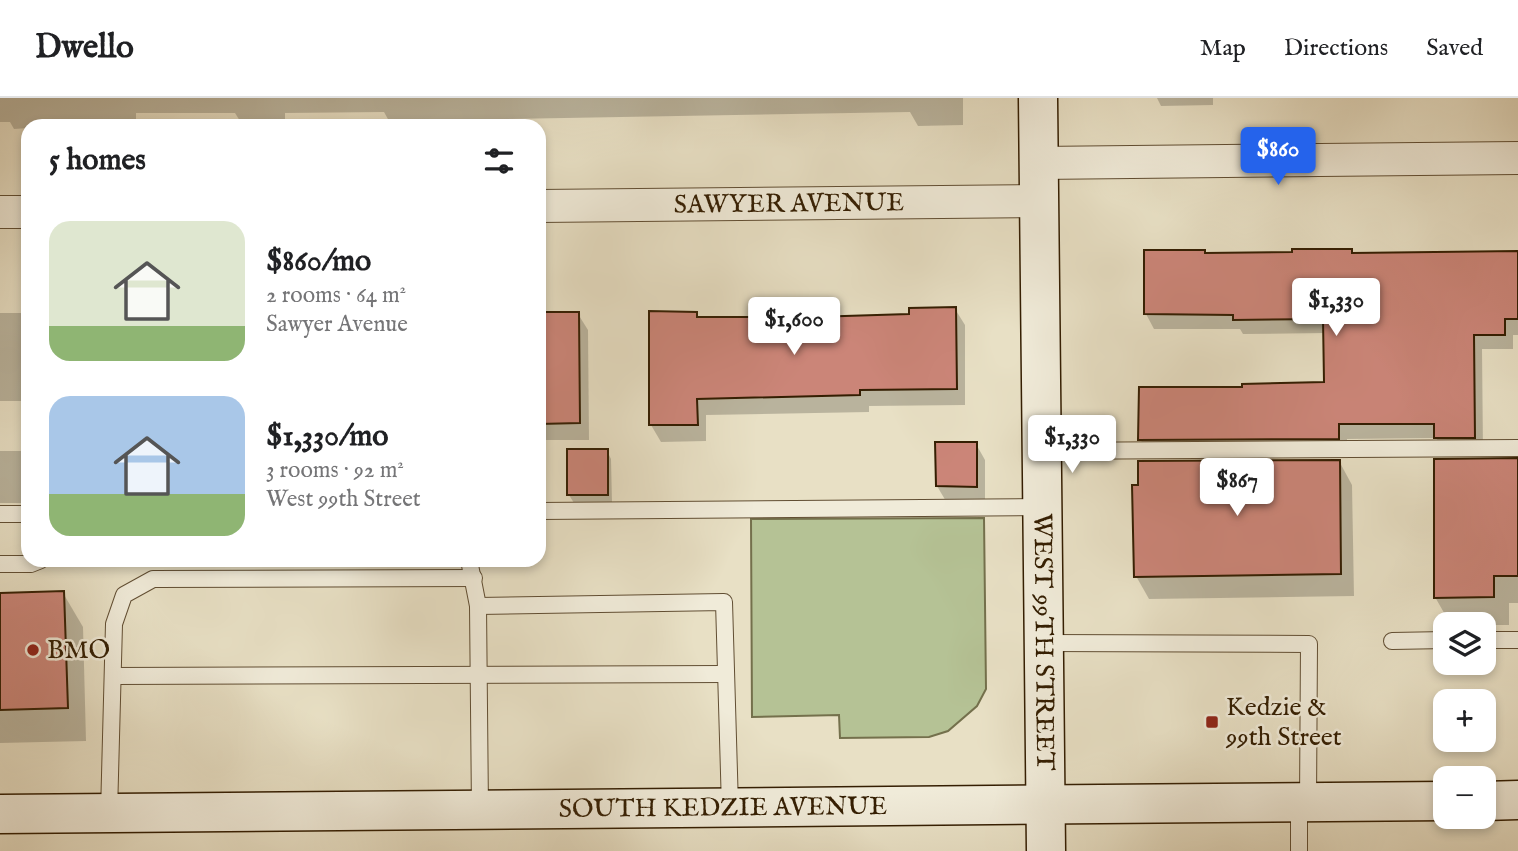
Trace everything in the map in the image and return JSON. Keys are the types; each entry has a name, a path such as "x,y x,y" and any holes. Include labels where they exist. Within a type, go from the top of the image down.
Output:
{"main road":[{"name":"WEST 99TH STREET","path":"1038,98 1046,851"},
{"path":"1496,801 1518,800"},
{"name":"SOUTH KEDZIE AVENUE","path":"0,814 1433,801"}],"street":[{"path":"1038,163 1518,158"},
{"name":"SAWYER AVENUE","path":"546,206 1038,201"},
{"path":"0,212 21,212"}],"lane":[{"path":"1042,451 1518,448"},
{"path":"546,511 1042,507"},
{"path":"0,514 21,514"},
{"path":"0,564 21,564"},
{"path":"471,567 478,606 480,810"},
{"path":"109,813 114,624 124,595 153,579 474,578"},
{"path":"478,606 724,602 730,807"},
{"path":"1392,641 1433,640"},
{"path":"1496,640 1518,640"},
{"path":"1044,643 1309,644 1304,802 1299,851"},
{"path":"113,676 726,674"}],"green space":[{"path":"984,518 986,689 977,706 948,731 929,737 840,738 839,715 752,717 751,519"}],"building":[{"path":"1292,249 1352,249 1352,253 1518,251 1518,319 1505,319 1505,335 1474,335 1475,438 1434,438 1434,424 1339,424 1339,439 1138,440 1139,387 1242,387 1242,384 1324,382 1323,319 1233,320 1233,315 1144,314 1144,250 1205,250 1205,253 1292,252"},
{"path":"956,307 957,389 860,390 860,395 697,399 698,425 649,425 649,311 697,312 697,317 812,317 909,314 909,308"},
{"path":"546,312 579,312 580,423 546,424"},
{"path":"935,442 977,442 977,487 936,486"},
{"path":"567,449 608,449 608,495 567,495"},
{"path":"1518,458 1518,576 1494,576 1494,597 1434,598 1434,459"},
{"path":"1340,460 1341,574 1134,577 1132,485 1138,485 1138,461"},
{"name":"BMO","path":"64,591 68,708 0,710 0,593"}],"place":[{"name":"BMO","path":"33,650"},
{"name":"Kedzie & 99th Street","path":"1212,722"}]}
